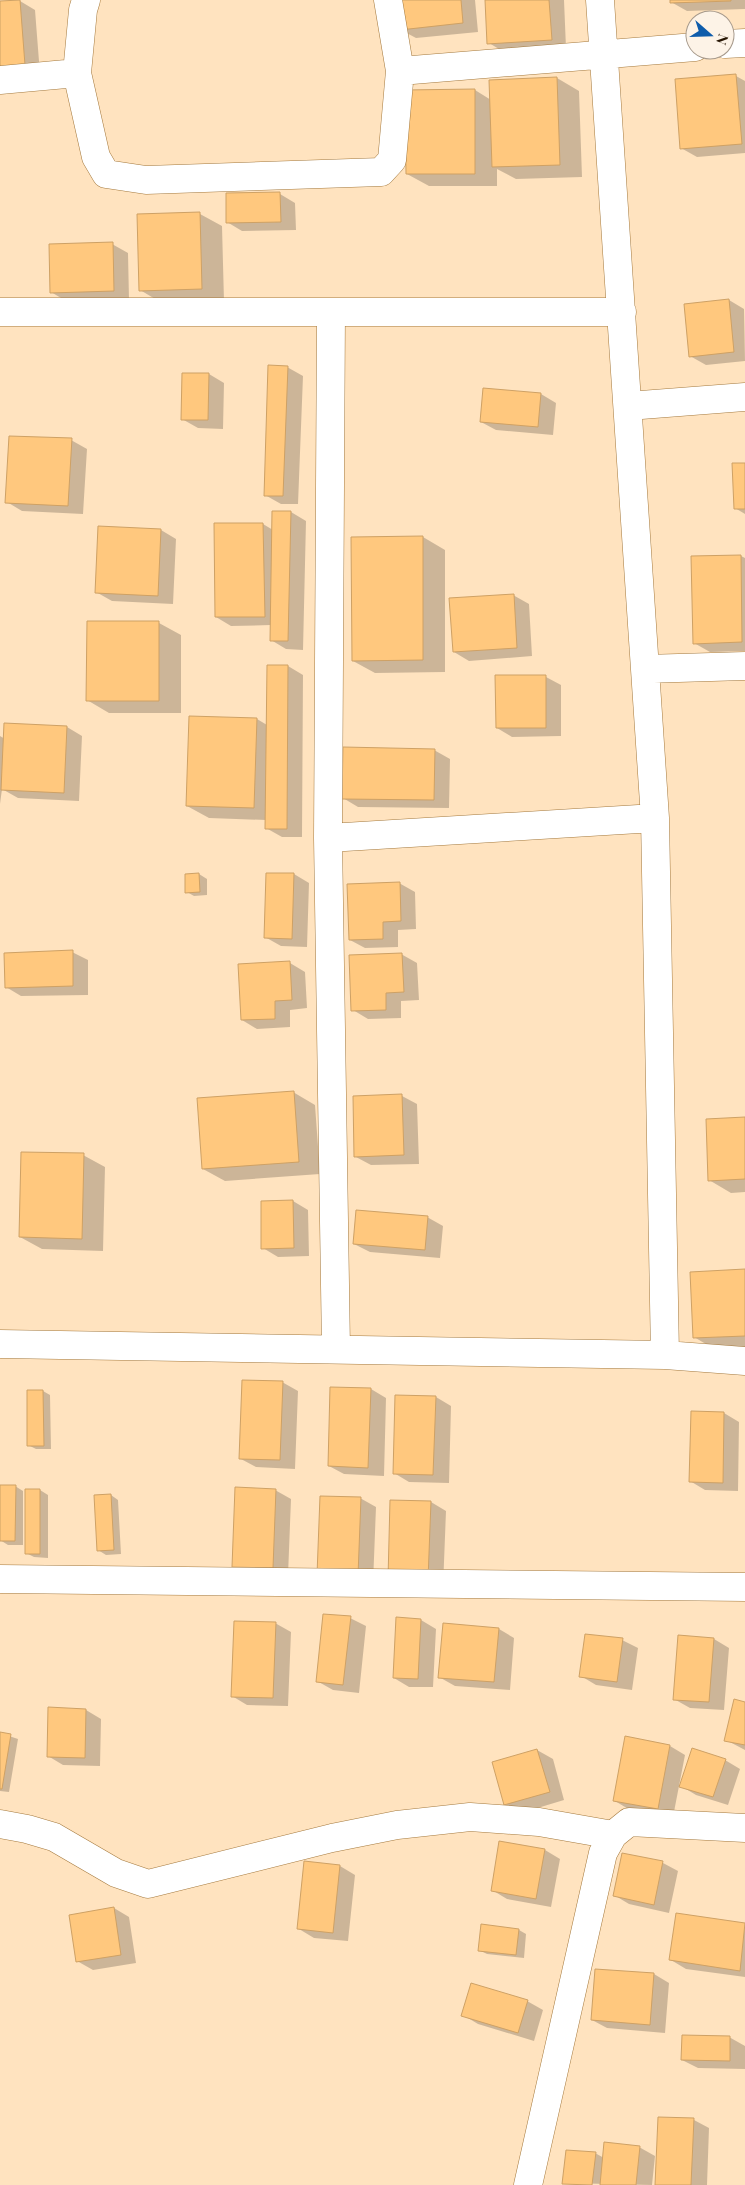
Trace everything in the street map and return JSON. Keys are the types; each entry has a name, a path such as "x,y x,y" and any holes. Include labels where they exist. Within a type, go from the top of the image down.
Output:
{"street":[{"path":"86,0 83,10 77,73 96,157 106,174 146,180 380,172 392,160 400,71 388,0"},
{"path":"600,0 655,818 665,1356"},
{"path":"400,71 685,48"},
{"path":"0,80 77,73"},
{"path":"0,312 622,312"},
{"path":"331,312 328,838 336,1350"},
{"path":"628,406 745,397"},
{"path":"645,669 745,666"},
{"path":"328,838 655,818"},
{"path":"0,1344 665,1356 745,1361"},
{"path":"0,1579 745,1587"},
{"path":"0,1824 54,1837 116,1873 148,1884 332,1838 396,1825 463,1818 504,1818 613,1835"},
{"path":"528,2185 604,1853 613,1835 629,1822 745,1828"}],"building":[{"path":"20,0 25,65 0,67 0,1"},
{"path":"396,0 461,0 463,23 400,30"},
{"path":"485,0 549,0 552,40 487,44"},
{"path":"670,0 731,0 731,1 670,3"},
{"path":"736,74 742,144 680,149 675,79"},
{"path":"557,77 560,165 492,167 489,80"},
{"path":"475,89 475,174 406,174 405,90"},
{"path":"280,192 281,222 226,223 226,193"},
{"path":"200,212 202,289 139,291 137,214"},
{"path":"113,242 114,291 50,293 49,244"},
{"path":"729,299 734,352 689,357 684,304"},
{"path":"268,365 288,366 283,496 264,496"},
{"path":"182,373 209,373 208,420 181,420"},
{"path":"483,388 541,393 538,427 480,422"},
{"path":"9,436 72,438 68,506 5,503"},
{"path":"732,463 745,463 745,509 734,509"},
{"path":"272,511 291,511 288,641 270,641"},
{"path":"214,523 263,523 265,617 215,617"},
{"path":"98,526 161,529 158,596 95,593"},
{"path":"423,536 423,660 352,661 351,537"},
{"path":"741,555 742,642 693,644 691,556"},
{"path":"514,594 517,648 453,652 449,598"},
{"path":"87,621 159,621 159,701 86,701"},
{"path":"267,665 288,665 287,829 265,829"},
{"path":"495,675 546,675 546,728 496,728"},
{"path":"189,716 257,718 254,808 186,806"},
{"path":"4,723 67,726 64,793 1,790"},
{"path":"343,747 435,749 434,800 342,799"},
{"path":"199,873 200,892 185,893 185,874"},
{"path":"266,873 294,873 292,939 264,938"},
{"path":"400,882 401,921 383,922 383,939 349,940 347,884"},
{"path":"73,950 73,986 5,988 4,953"},
{"path":"402,953 404,992 386,993 386,1010 351,1011 349,955"},
{"path":"290,961 292,1000 275,1001 275,1019 241,1020 238,964"},
{"path":"294,1091 299,1162 202,1169 197,1098"},
{"path":"402,1094 404,1155 354,1157 353,1096"},
{"path":"745,1117 745,1179 708,1181 706,1119"},
{"path":"21,1152 84,1153 82,1239 19,1237"},
{"path":"293,1200 294,1248 261,1249 261,1201"},
{"path":"356,1210 428,1216 425,1250 353,1244"},
{"path":"745,1269 745,1336 693,1338 690,1272"},
{"path":"242,1380 283,1381 280,1460 239,1459"},
{"path":"330,1387 371,1388 368,1468 328,1466"},
{"path":"27,1390 43,1390 44,1446 27,1446"},
{"path":"395,1395 436,1396 433,1475 393,1474"},
{"path":"691,1411 724,1412 723,1483 689,1482"},
{"path":"0,1485 16,1485 15,1541 0,1541"},
{"path":"235,1487 276,1489 273,1568 232,1567"},
{"path":"25,1489 40,1489 40,1554 25,1554"},
{"path":"111,1494 114,1550 97,1551 94,1495"},
{"path":"320,1496 361,1497 358,1576 317,1575"},
{"path":"390,1500 431,1501 428,1580 388,1579"},
{"path":"323,1614 351,1616 343,1685 316,1682"},
{"path":"396,1617 421,1619 418,1679 393,1678"},
{"path":"234,1621 276,1622 273,1698 231,1697"},
{"path":"443,1623 499,1628 494,1682 438,1678"},
{"path":"585,1634 623,1638 617,1682 579,1677"},
{"path":"678,1635 714,1638 709,1702 673,1700"},
{"path":"734,1699 745,1702 745,1745 724,1741"},
{"path":"48,1707 86,1709 85,1758 47,1757"},
{"path":"0,1732 11,1734 2,1789 0,1789"},
{"path":"625,1736 670,1745 658,1809 613,1801"},
{"path":"692,1748 726,1759 713,1797 679,1787"},
{"path":"537,1749 550,1792 504,1805 492,1762"},
{"path":"499,1841 545,1849 536,1899 491,1891"},
{"path":"622,1853 663,1861 654,1905 613,1896"},
{"path":"304,1861 340,1865 333,1933 297,1929"},
{"path":"114,1907 121,1955 76,1962 69,1915"},
{"path":"676,1913 745,1923 740,1971 669,1960"},
{"path":"481,1924 519,1929 516,1955 478,1951"},
{"path":"595,1969 654,1973 650,2025 591,2020"},
{"path":"471,1983 528,2000 518,2033 461,2016"},
{"path":"682,2035 730,2036 730,2061 681,2060"},
{"path":"658,2117 694,2118 691,2185 655,2185"},
{"path":"604,2142 640,2146 636,2185 600,2185"},
{"path":"566,2150 596,2152 592,2185 562,2184"}]}
